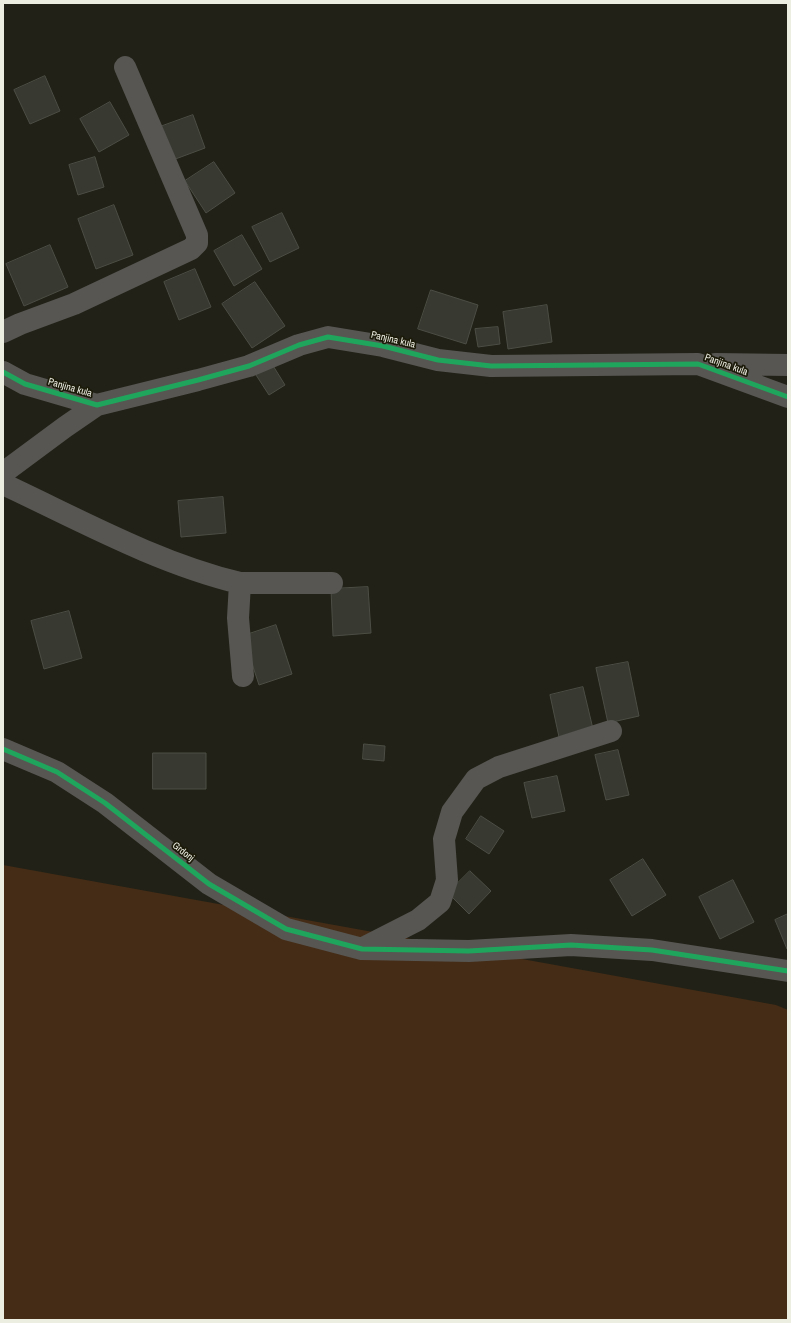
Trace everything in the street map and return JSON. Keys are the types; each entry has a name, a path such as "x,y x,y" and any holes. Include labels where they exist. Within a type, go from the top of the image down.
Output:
{"street":[{"path":"3,332 20,324 74,304 191,249 197,243 197,235 125,66"},
{"name":"Panjina kula","path":"3,372 25,384 97,405 249,366 299,345 328,337 383,346 438,360 491,366 698,364 788,396"},
{"path":"698,364 788,365"},
{"path":"3,472 65,426 97,405"},
{"path":"3,484 143,550 211,576 240,583 332,582"},
{"path":"240,583 238,618 243,676"},
{"path":"362,949 418,920 440,902 447,880 444,839 452,812 476,779 499,767 611,731"},
{"name":"Grdonj","path":"3,749 57,772 105,803 209,884 286,929 362,949 469,951 571,945 652,950 788,971"}],"shaded area":[{"path":"3,865 776,1005 788,1010 788,1320 3,1320"}],"building":[{"path":"45,76 60,111 30,124 14,90"},
{"path":"110,102 129,135 99,152 80,119"},
{"path":"193,115 205,148 170,161 157,128"},
{"path":"95,157 104,187 78,195 69,165"},
{"path":"214,162 235,193 206,213 185,181"},
{"path":"114,205 133,255 96,269 78,219"},
{"path":"282,213 299,248 270,262 252,227"},
{"path":"242,235 262,269 234,286 214,251"},
{"path":"50,245 68,287 24,306 6,264"},
{"path":"195,269 211,307 179,320 164,282"},
{"path":"255,282 285,326 252,348 222,304"},
{"path":"431,290 478,305 466,344 418,329"},
{"path":"547,305 552,342 508,349 503,312"},
{"path":"498,327 500,344 478,347 475,329"},
{"path":"272,364 285,385 269,395 256,375"},
{"path":"223,497 226,533 181,537 178,501"},
{"path":"368,587 371,633 333,636 331,589"},
{"path":"69,611 82,658 44,669 31,621"},
{"path":"276,625 292,674 259,685 243,636"},
{"path":"628,662 639,716 608,723 596,668"},
{"path":"583,687 593,729 559,737 550,695"},
{"path":"364,744 385,746 384,761 363,759"},
{"path":"618,750 629,795 606,800 595,755"},
{"path":"153,753 206,753 206,789 153,789"},
{"path":"557,776 565,811 532,818 524,783"},
{"path":"481,816 504,831 489,854 466,839"},
{"path":"643,859 666,895 632,916 610,880"},
{"path":"470,871 491,891 469,914 448,893"},
{"path":"733,880 754,922 720,939 699,897"},
{"path":"788,914 788,949 787,949 775,920"}],"cycle path":[{"path":"3,372 25,384 97,405 249,366 299,345 328,337 383,346 438,360 491,366 698,364 788,397"},
{"path":"3,749 57,772 105,803 209,884 286,929 362,949 469,951 571,945 652,950 788,971"}]}
